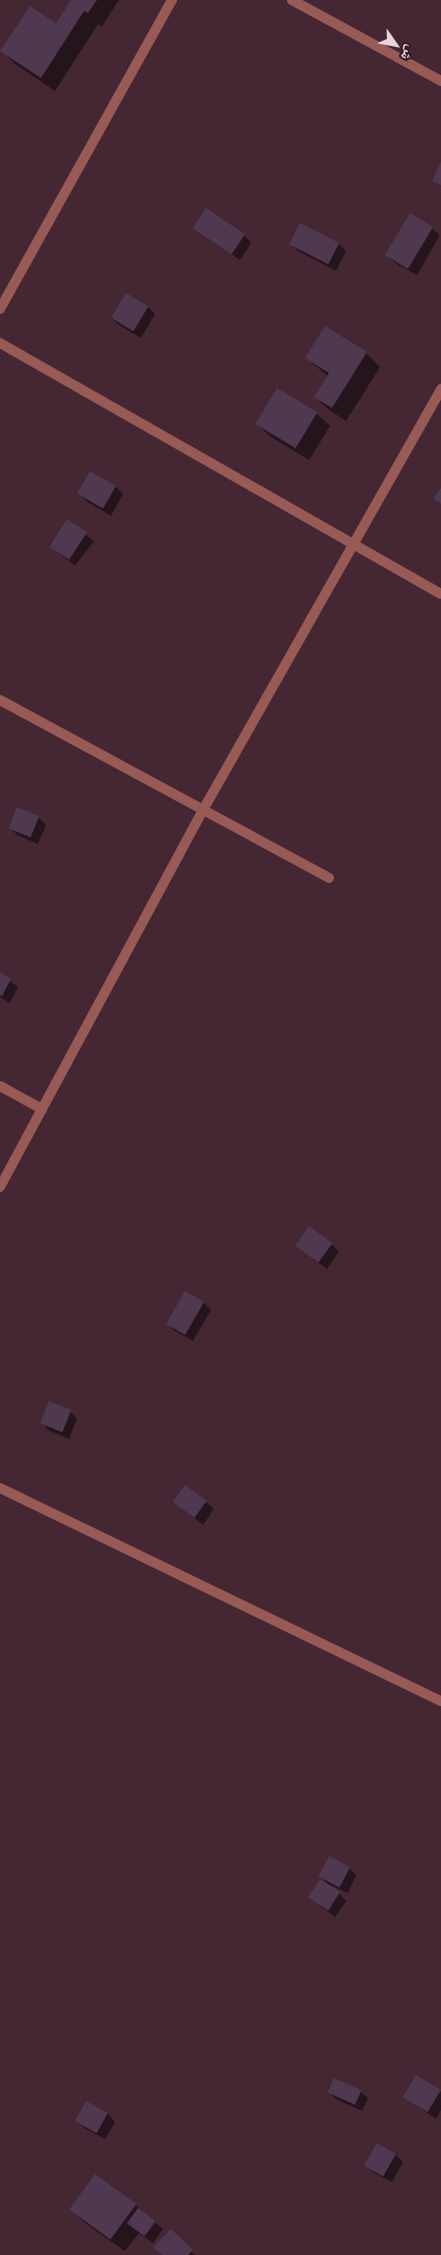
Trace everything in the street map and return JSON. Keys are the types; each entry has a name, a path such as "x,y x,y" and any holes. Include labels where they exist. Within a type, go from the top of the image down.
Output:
{"street":[{"path":"0,310 172,0"},
{"path":"292,0 441,82"},
{"path":"0,343 441,594"},
{"path":"0,1187 203,810 441,389"},
{"path":"0,700 329,878"},
{"path":"0,1086 42,1109"},
{"path":"0,1488 441,1701"}],"building":[{"path":"71,0 97,0 88,13 84,11 41,78 0,51 30,6 66,30 56,23"},
{"path":"441,162 441,185 432,181"},
{"path":"206,208 245,234 232,254 193,228"},
{"path":"410,213 433,227 408,269 385,255"},
{"path":"300,223 339,243 328,264 289,244"},
{"path":"126,293 148,306 133,331 111,318"},
{"path":"325,326 367,352 332,408 314,397 329,373 305,358"},
{"path":"277,388 317,412 296,448 255,424"},
{"path":"90,471 116,486 103,509 77,494"},
{"path":"441,488 441,504 433,498"},
{"path":"67,519 87,532 69,560 49,547"},
{"path":"17,807 39,816 31,837 8,828"},
{"path":"0,972 11,979 2,996 0,995"},
{"path":"309,1226 332,1243 318,1262 295,1245"},
{"path":"185,1291 204,1302 185,1335 166,1324"},
{"path":"49,1401 71,1410 62,1432 40,1423"},
{"path":"185,1485 207,1501 194,1518 173,1502"},
{"path":"329,1856 350,1867 339,1888 318,1876"},
{"path":"320,1879 340,1892 328,1911 308,1897"},
{"path":"416,2075 441,2090 427,2112 403,2097"},
{"path":"334,2078 361,2090 355,2105 327,2093"},
{"path":"86,2101 108,2113 97,2133 75,2121"},
{"path":"377,2143 396,2154 383,2177 364,2166"},
{"path":"95,2174 136,2204 110,2240 69,2210"},
{"path":"138,2208 156,2221 145,2236 127,2223"},
{"path":"171,2229 193,2250 188,2255 162,2255 153,2247"}]}
